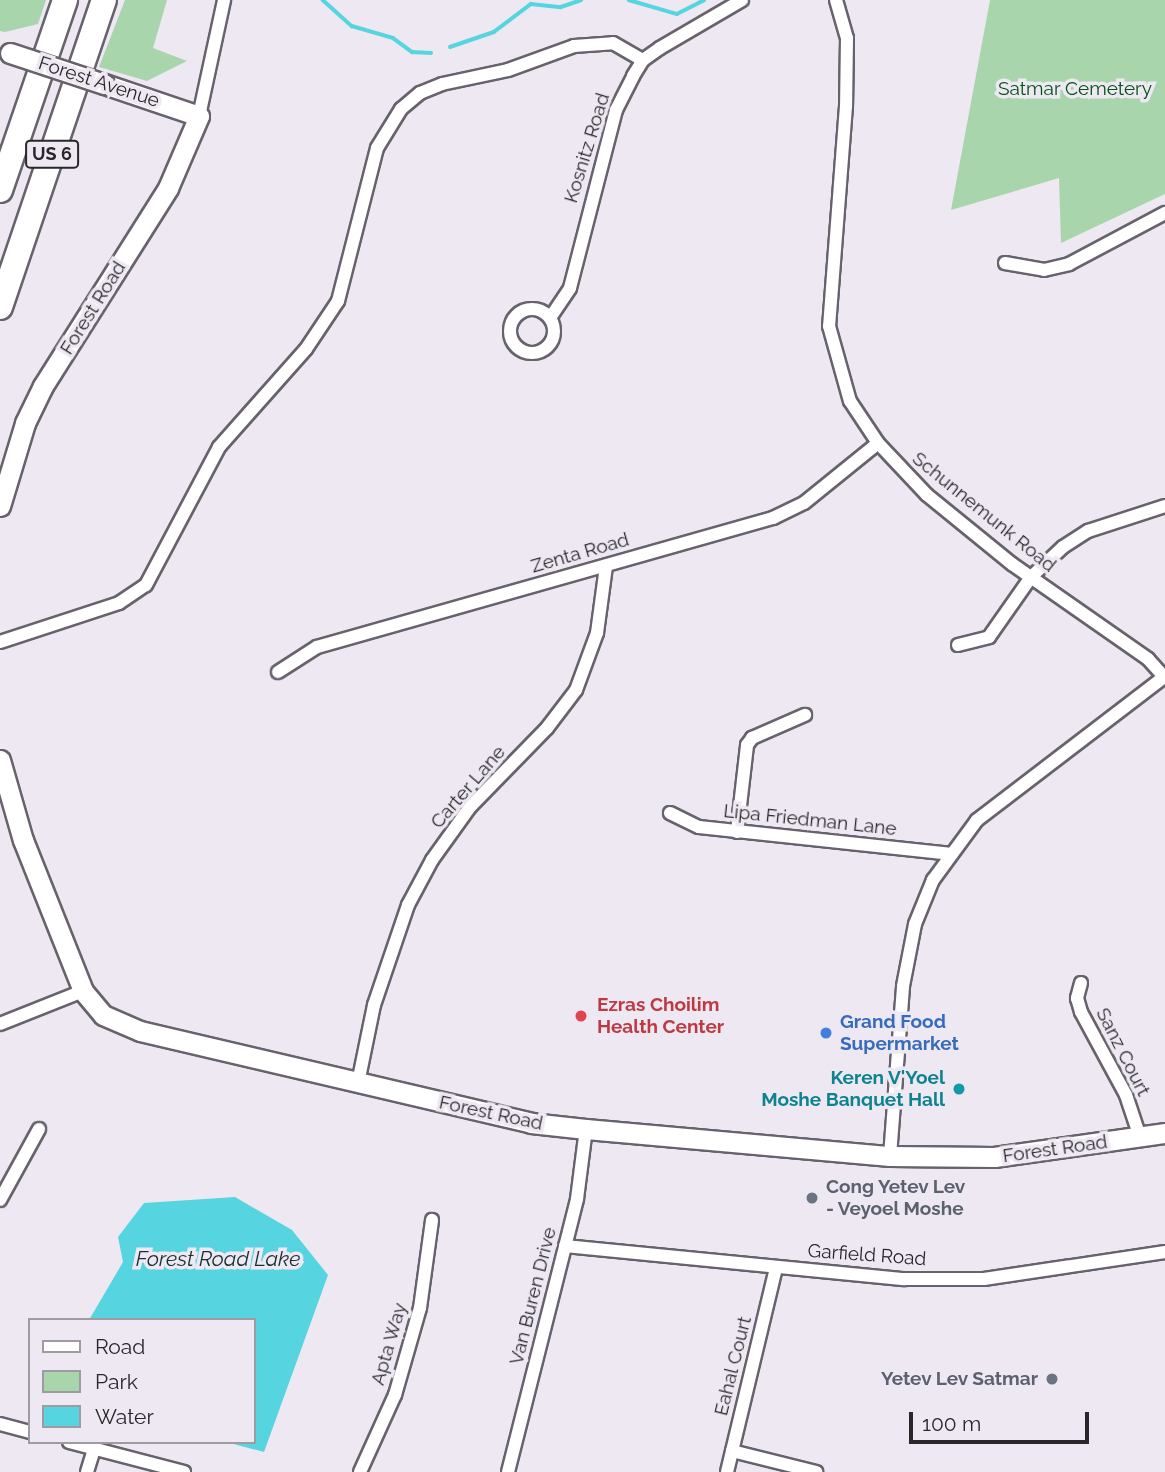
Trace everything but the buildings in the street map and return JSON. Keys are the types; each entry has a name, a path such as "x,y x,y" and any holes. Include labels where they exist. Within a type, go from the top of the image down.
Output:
{"highway":[{"name":"US 6","path":"0,190 65,0"},
{"name":"US 6","path":"0,307 104,0"}],"street":[{"path":"199,116 224,0"},
{"path":"0,642 120,603 146,585 219,447 306,349 338,301 377,148 401,108 442,84 508,70 573,46 613,43 643,60 742,0"},
{"name":"Schunnemunk Road","path":"836,0 846,38 846,106 829,326 850,401 878,443 927,495 1031,577 1149,659 1165,678"},
{"name":"Forest Avenue","path":"5,51 199,116"},
{"name":"Kosnitz Road","path":"550,318 570,288 616,110 643,60"},
{"name":"Forest Road","path":"0,506 17,444 43,386 168,188 199,116"},
{"path":"1005,262 1044,270 1069,264 1165,213"},
{"name":"Zenta Road","path":"278,672 317,647 773,518 804,503 878,443"},
{"path":"958,645 989,637 1031,577 1088,531 1165,506"},
{"name":"Carter Lane","path":"358,1083 373,1005 408,905 432,860 470,807 547,728 576,690 597,633 606,566"},
{"path":"890,1156 904,986 915,924 950,854 1005,796 1165,678"},
{"path":"737,832 747,745 752,738 805,715"},
{"name":"Forest Road","path":"0,760 23,840 83,990 103,1015 139,1031 531,1123 586,1129 890,1156 994,1157 1165,1133"},
{"name":"Lipa Friedman Lane","path":"670,813 699,827 950,854"},
{"name":"Sanz Court","path":"1081,983 1077,998 1081,1012 1126,1095 1140,1137"},
{"path":"0,1024 83,990"},
{"path":"0,1200 39,1129"},
{"name":"Van Buren Drive","path":"508,1472 565,1246 586,1129"},
{"name":"Apta Way","path":"360,1472 395,1395 420,1308 432,1220"},
{"name":"Garfield Road","path":"565,1246 904,1279 984,1279 1165,1252"},
{"name":"Eahal Court","path":"727,1472 776,1268"},
{"path":"0,1424 28,1431"},
{"path":"76,1444 184,1472"},
{"path":"88,1472 94,1449"},
{"path":"732,1451 816,1472"}],"green space":[{"path":"0,0 46,0 38,24 5,32 0,31"},
{"path":"125,0 167,0 153,48 187,61 147,81 99,67"},
{"name":"Satmar Cemetery","path":"990,0 1165,0 1165,194 1061,243 1059,178 951,210"}],"water":[{"name":"Forest Road Lake","path":"235,1197 292,1230 328,1275 264,1452 234,1444 256,1444 256,1318 90,1318 123,1262 118,1237 144,1203"}],"waterway":[{"path":"323,0 352,26 393,38 412,52 431,53"},
{"path":"450,47 494,32 531,4 561,7 581,0"},
{"path":"629,0 677,14 704,0"}],"place":[{"name":"Ezras Choilim Health Center","path":"581,1016"},
{"name":"Grand Food Supermarket","path":"826,1033"},
{"name":"Keren V'Yoel Moshe Banquet Hall","path":"959,1089"},
{"name":"Cong Yetev Lev - Veyoel Moshe","path":"812,1198"},
{"name":"Yetev Lev Satmar","path":"1052,1379"}]}
